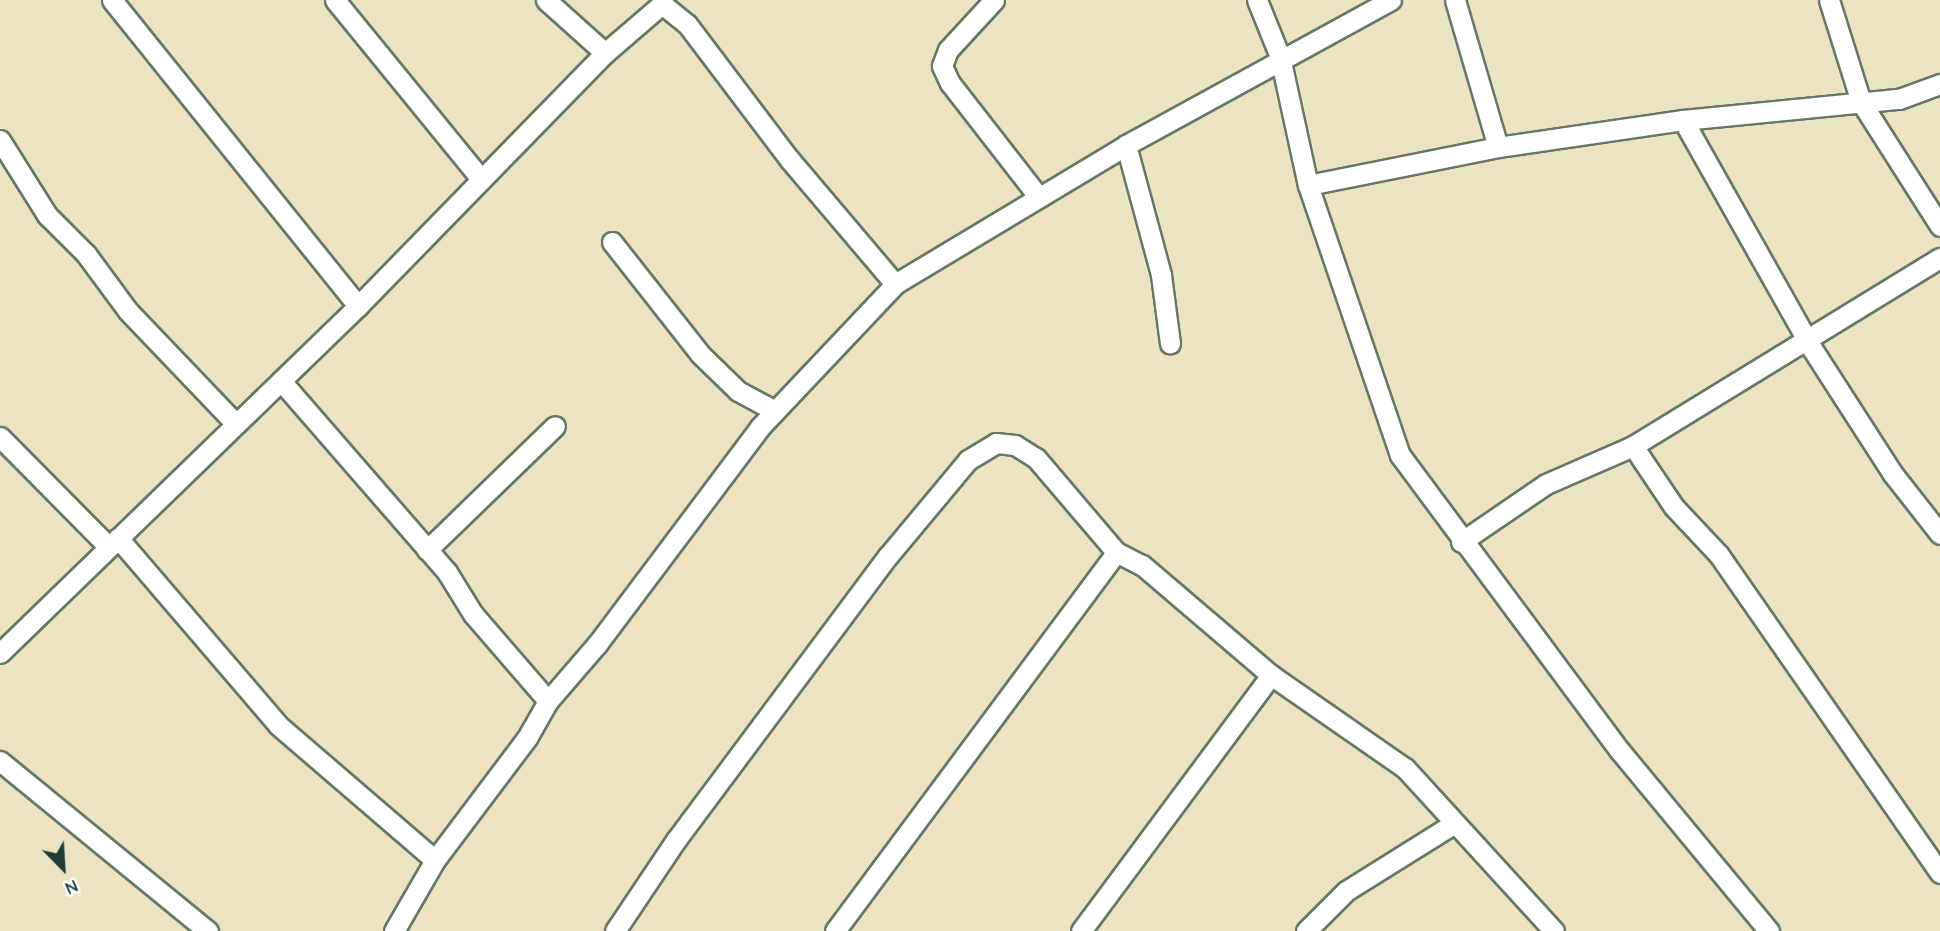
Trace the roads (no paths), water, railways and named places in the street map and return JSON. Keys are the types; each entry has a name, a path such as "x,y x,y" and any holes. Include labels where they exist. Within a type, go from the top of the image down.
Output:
{"street":[{"path":"112,0 358,306"},
{"path":"335,0 480,178"},
{"path":"546,0 605,53"},
{"path":"994,0 948,50 942,66 950,83 1038,196"},
{"path":"1257,0 1280,57 1308,185 1400,455 1461,542 1620,751 1769,931"},
{"path":"394,931 435,860 527,737 548,701 598,643 775,411 895,284 1126,145 1280,57 1391,0"},
{"path":"1455,0 1498,147"},
{"path":"1829,0 1861,102 1940,226"},
{"path":"0,653 358,306 480,178 605,53 662,2 687,24 790,160 895,284"},
{"path":"1308,185 1498,147 1683,120 1899,99 1940,84"},
{"path":"1683,120 1807,336 1893,474 1940,534"},
{"path":"0,140 47,215 86,254 128,311 236,424"},
{"path":"1126,145 1161,275 1170,343"},
{"path":"612,242 700,354 738,391 775,411"},
{"path":"1461,542 1546,484 1633,446 1777,360 1807,336 1940,258"},
{"path":"281,381 427,550 473,614 548,701"},
{"path":"427,550 555,426"},
{"path":"0,437 113,542 278,725 435,860"},
{"path":"615,931 676,840 872,578 968,460 996,443 1026,451 1116,552 1142,565 1271,675 1405,768 1544,927"},
{"path":"1633,446 1674,507 1719,555 1940,873"},
{"path":"835,931 1116,552"},
{"path":"1081,931 1271,675"},
{"path":"0,761 208,931"},
{"path":"1306,931 1346,891 1455,823"}]}
